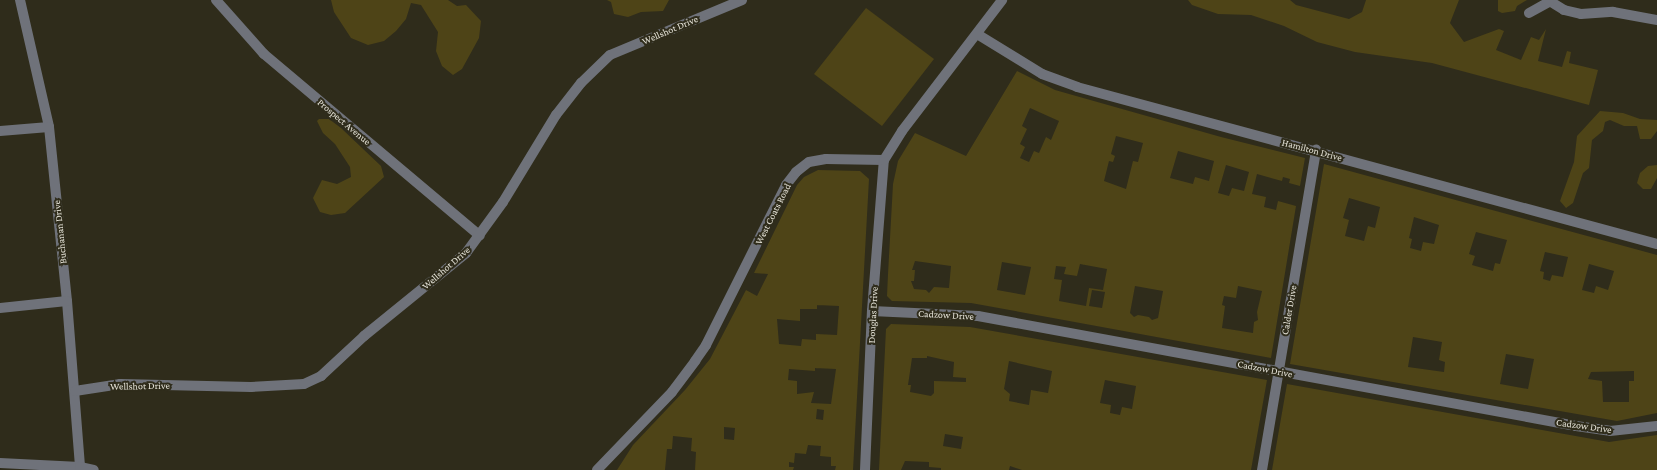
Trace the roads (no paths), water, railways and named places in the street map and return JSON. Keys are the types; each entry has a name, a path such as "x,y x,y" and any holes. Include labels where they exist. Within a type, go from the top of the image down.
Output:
{"street":[{"name":"Buchanan Drive","path":"20,0 49,126 67,302 80,467"},
{"name":"Prospect Avenue","path":"216,0 264,54 480,236"},
{"name":"Wellshot Drive","path":"75,391 120,384 250,388 304,384 321,376 335,365 364,336 460,258 480,236 556,115 581,83 610,55 742,0"},
{"path":"884,160 902,131 1002,0"},
{"path":"1530,14 1549,1 1564,10 1582,14 1613,12 1657,20"},
{"name":"Hamilton Drive","path":"977,34 1057,80 1657,244"},
{"path":"0,131 49,126"},
{"name":"Calder Drive","path":"1262,470 1316,150"},
{"name":"West Coats Road","path":"597,470 672,392 695,361 786,186 796,172 810,162 826,159 884,160"},
{"name":"Douglas Drive","path":"865,470 872,311 884,160"},
{"path":"0,308 67,302"},
{"name":"Cadzow Drive","path":"872,311 978,316 1610,431 1657,426"},
{"path":"0,463 80,467 94,470"}]}
